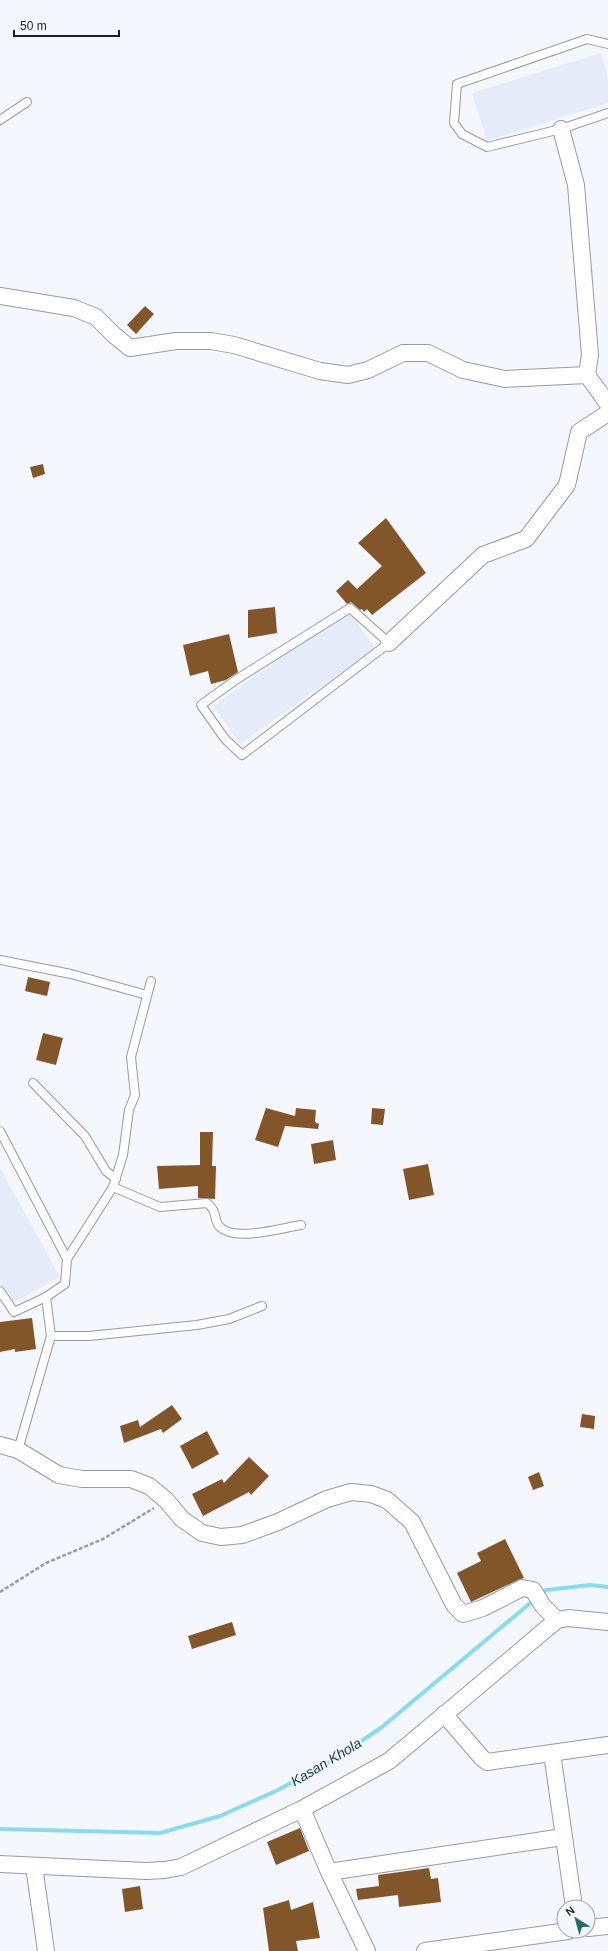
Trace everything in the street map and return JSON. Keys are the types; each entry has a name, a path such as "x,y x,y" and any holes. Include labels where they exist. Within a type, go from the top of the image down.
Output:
{"street":[{"path":"561,129 576,186 590,355 587,375 608,404"},
{"path":"0,296 74,308 90,314 96,317 130,348 176,341 211,341 234,345 320,371 348,375 368,370 403,353 428,353 463,370 505,379 587,375"},
{"path":"389,643 483,555 526,539 567,485 579,432 608,413"},
{"path":"0,1445 18,1450 59,1475 82,1479 131,1480 149,1486 166,1500 187,1523 202,1533 221,1537 242,1536 278,1522 327,1499 351,1492 371,1494 387,1500 412,1522 454,1606 463,1614 483,1608 522,1588 533,1590 543,1606 557,1620"},
{"path":"0,1864 146,1871 181,1867 302,1809 390,1761 557,1620 568,1618 608,1622"},
{"path":"444,1714 486,1762 608,1745"},
{"path":"552,1753 573,1899"},
{"path":"302,1809 329,1872 367,1951"},
{"path":"329,1872 563,1837"},
{"path":"34,1866 46,1951"},
{"path":"596,1927 608,1926"},
{"path":"425,1951 556,1933"}],"lane":[{"path":"608,44 587,39 457,84 454,123 462,134 487,146 561,129 608,113"},
{"path":"0,120 26,102"},
{"path":"350,608 389,643 242,755 225,739 201,705 237,679 350,608"},
{"path":"0,960 71,974 147,995"},
{"path":"0,1290 14,1312 46,1297 65,1284 67,1259 113,1187 123,1156 130,1110 135,1095 131,1057 151,981"},
{"path":"33,1083 85,1136 106,1171 116,1179"},
{"path":"0,1131 67,1259"},
{"path":"113,1187 160,1207 207,1203 215,1211 218,1225 224,1230 238,1235 301,1225"},
{"path":"18,1450 51,1336 46,1297"},
{"path":"51,1336 89,1336 197,1325 229,1320 262,1306"}],"path":[{"path":"0,1592 46,1563 103,1540 166,1500"}],"shaded area":[{"path":"601,53 608,77 608,103 487,141 472,93"},
{"path":"348,610 375,648 240,744 213,706"},
{"path":"0,1168 60,1277 13,1303 0,1280"}],"building":[{"path":"145,306 154,314 136,334 127,325"},
{"path":"43,464 45,474 33,478 30,467"},
{"path":"386,518 426,573 372,615 367,609 364,612 351,602 347,604 336,591 348,580 357,589 382,566 358,543"},
{"path":"275,607 277,633 248,638 248,610"},
{"path":"229,634 238,672 226,680 211,684 208,671 190,676 183,645"},
{"path":"28,977 50,982 47,996 25,991"},
{"path":"43,1033 63,1038 56,1065 36,1060"},
{"path":"266,1108 295,1116 296,1108 316,1110 315,1122 319,1124 318,1129 285,1126 278,1147 255,1140"},
{"path":"372,1108 385,1109 383,1125 371,1124"},
{"path":"200,1132 213,1132 212,1166 216,1166 215,1199 198,1198 198,1186 159,1189 157,1166 200,1165"},
{"path":"333,1140 336,1160 314,1164 311,1144"},
{"path":"428,1164 434,1195 409,1200 403,1169"},
{"path":"32,1318 36,1349 15,1352 15,1349 0,1352 0,1322"},
{"path":"172,1405 182,1419 163,1433 161,1429 124,1443 120,1426 138,1420 140,1427"},
{"path":"582,1414 595,1416 594,1429 580,1427"},
{"path":"207,1431 219,1454 192,1469 180,1446"},
{"path":"249,1457 269,1476 251,1495 249,1492 203,1516 192,1494 222,1479 224,1483"},
{"path":"539,1472 544,1486 533,1490 528,1477"},
{"path":"505,1539 524,1578 471,1602 457,1573 481,1561 477,1553"},
{"path":"232,1622 236,1635 192,1649 188,1636"},
{"path":"300,1828 309,1851 276,1865 267,1842"},
{"path":"429,1868 431,1879 438,1878 441,1902 399,1907 398,1895 358,1900 356,1889 379,1886 378,1875"},
{"path":"140,1886 143,1909 125,1912 122,1889"},
{"path":"289,1900 291,1910 313,1902 320,1938 296,1941 298,1951 269,1951 263,1908"}],"waterway":[{"name":"Kasan Khola","path":"540,1594 546,1590 590,1585 608,1587"},
{"name":"Kasan Khola","path":"0,1829 160,1833 220,1816 278,1790 335,1759 382,1727 535,1599"}]}
